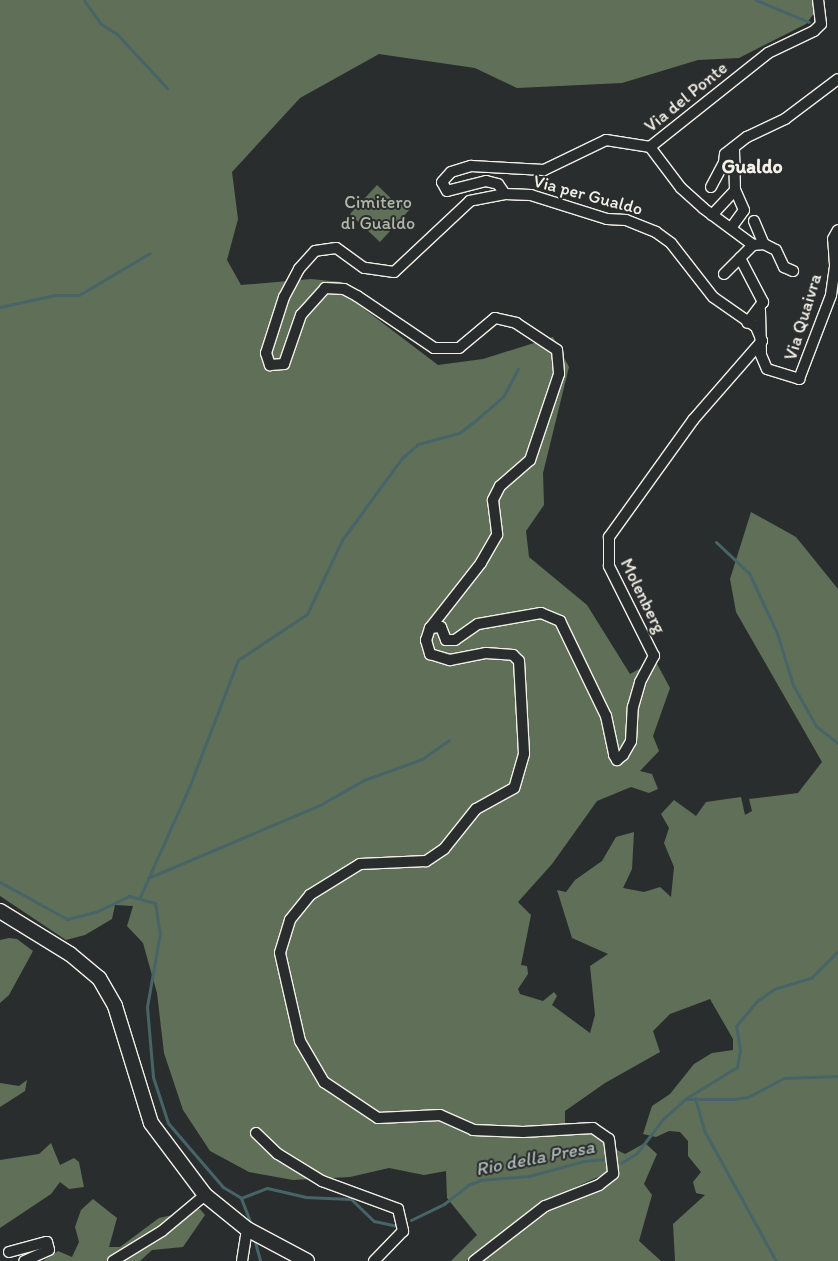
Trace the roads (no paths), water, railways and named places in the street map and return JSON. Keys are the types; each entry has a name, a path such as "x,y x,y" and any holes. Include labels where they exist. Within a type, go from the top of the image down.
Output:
{"main road":[{"path":"0,911 70,954 99,978 118,1015 151,1123 205,1195 252,1233 307,1261"}],"street":[{"name":"Via del Ponte","path":"505,194 498,184 486,181 447,191 442,182 451,172 471,166 544,170 606,140 650,147 768,53 814,31 821,24 818,0"},
{"path":"711,187 725,154 747,137 785,119 838,79"},
{"path":"650,147 681,188 712,215 759,244 776,250 784,267 793,271"},
{"path":"731,228 744,211 735,190 734,148"},
{"path":"712,215 735,190"},
{"name":"Via per Gualdo","path":"430,628 481,563 498,535 492,500 500,486 530,460 559,374 556,350 516,323 495,318 459,348 434,348 357,296 344,289 325,288 301,315 284,364 270,365 266,353 287,290 316,251 336,248 364,268 394,272 407,264 462,206 505,194 546,199 656,232 671,243 714,297 756,327 762,341"},
{"path":"754,221 759,244"},
{"name":"Via Quaivra","path":"740,258 763,302 760,310 761,355 767,369 798,379 831,295 835,265 833,240 838,230"},
{"path":"724,274 740,258 759,244"},
{"path":"747,322 760,310"},
{"name":"Molenberg","path":"430,628 441,627 446,640 455,640 478,624 541,613 560,621 606,716 617,760 631,741 632,707 640,682 654,656 609,566 609,538 693,420 762,341"},
{"path":"430,628 426,640 430,654 450,660 486,653 513,655 519,661 524,754 514,788 476,809 444,849 426,861 360,864 310,895 290,920 280,953 300,1041 324,1082 378,1118 440,1115 473,1130 592,1128 609,1139 613,1174 598,1185 545,1206 474,1261"},
{"path":"256,1133 278,1154 322,1181 398,1209 403,1231 374,1261"},
{"path":"113,1261 162,1230 205,1195"},
{"path":"242,1261 252,1233"},
{"path":"9,1252 47,1242 48,1250 24,1261"}],"waterway":[{"path":"84,0 101,24 117,34 167,88"},
{"path":"756,0 809,22"},
{"path":"0,307 55,295 79,295 150,253"},
{"path":"140,897 190,785 238,660 307,614 342,540 402,458 418,444 459,433 475,421 503,397 518,369"},
{"path":"716,542 749,573 777,633 793,685 816,726 838,743"},
{"path":"148,878 320,805 364,780 422,759 449,740"},
{"path":"0,882 67,919 96,912 129,896 155,903 160,933 147,1007 153,1077 168,1123 223,1187 241,1198 252,1226"},
{"name":"Rio della Presa","path":"621,1163 637,1153 663,1119 685,1099 737,1067 740,1050 736,1026 757,1001 774,989 811,978 838,951"},
{"path":"685,1099 735,1099 748,1097 783,1078 838,1076"},
{"path":"695,1098 705,1132 776,1261"},
{"name":"Rio della Presa","path":"411,1220 444,1204 468,1185 481,1180 529,1176 584,1161 609,1159"},
{"name":"Rio della Presa","path":"241,1198 267,1188 305,1197 351,1199 374,1221 398,1226"},
{"path":"254,1238 260,1261"}],"district":[{"name":"Gualdo","path":"752,166"}],"park label":[{"name":"Cimitero di Gualdo","path":"378,213"}]}
